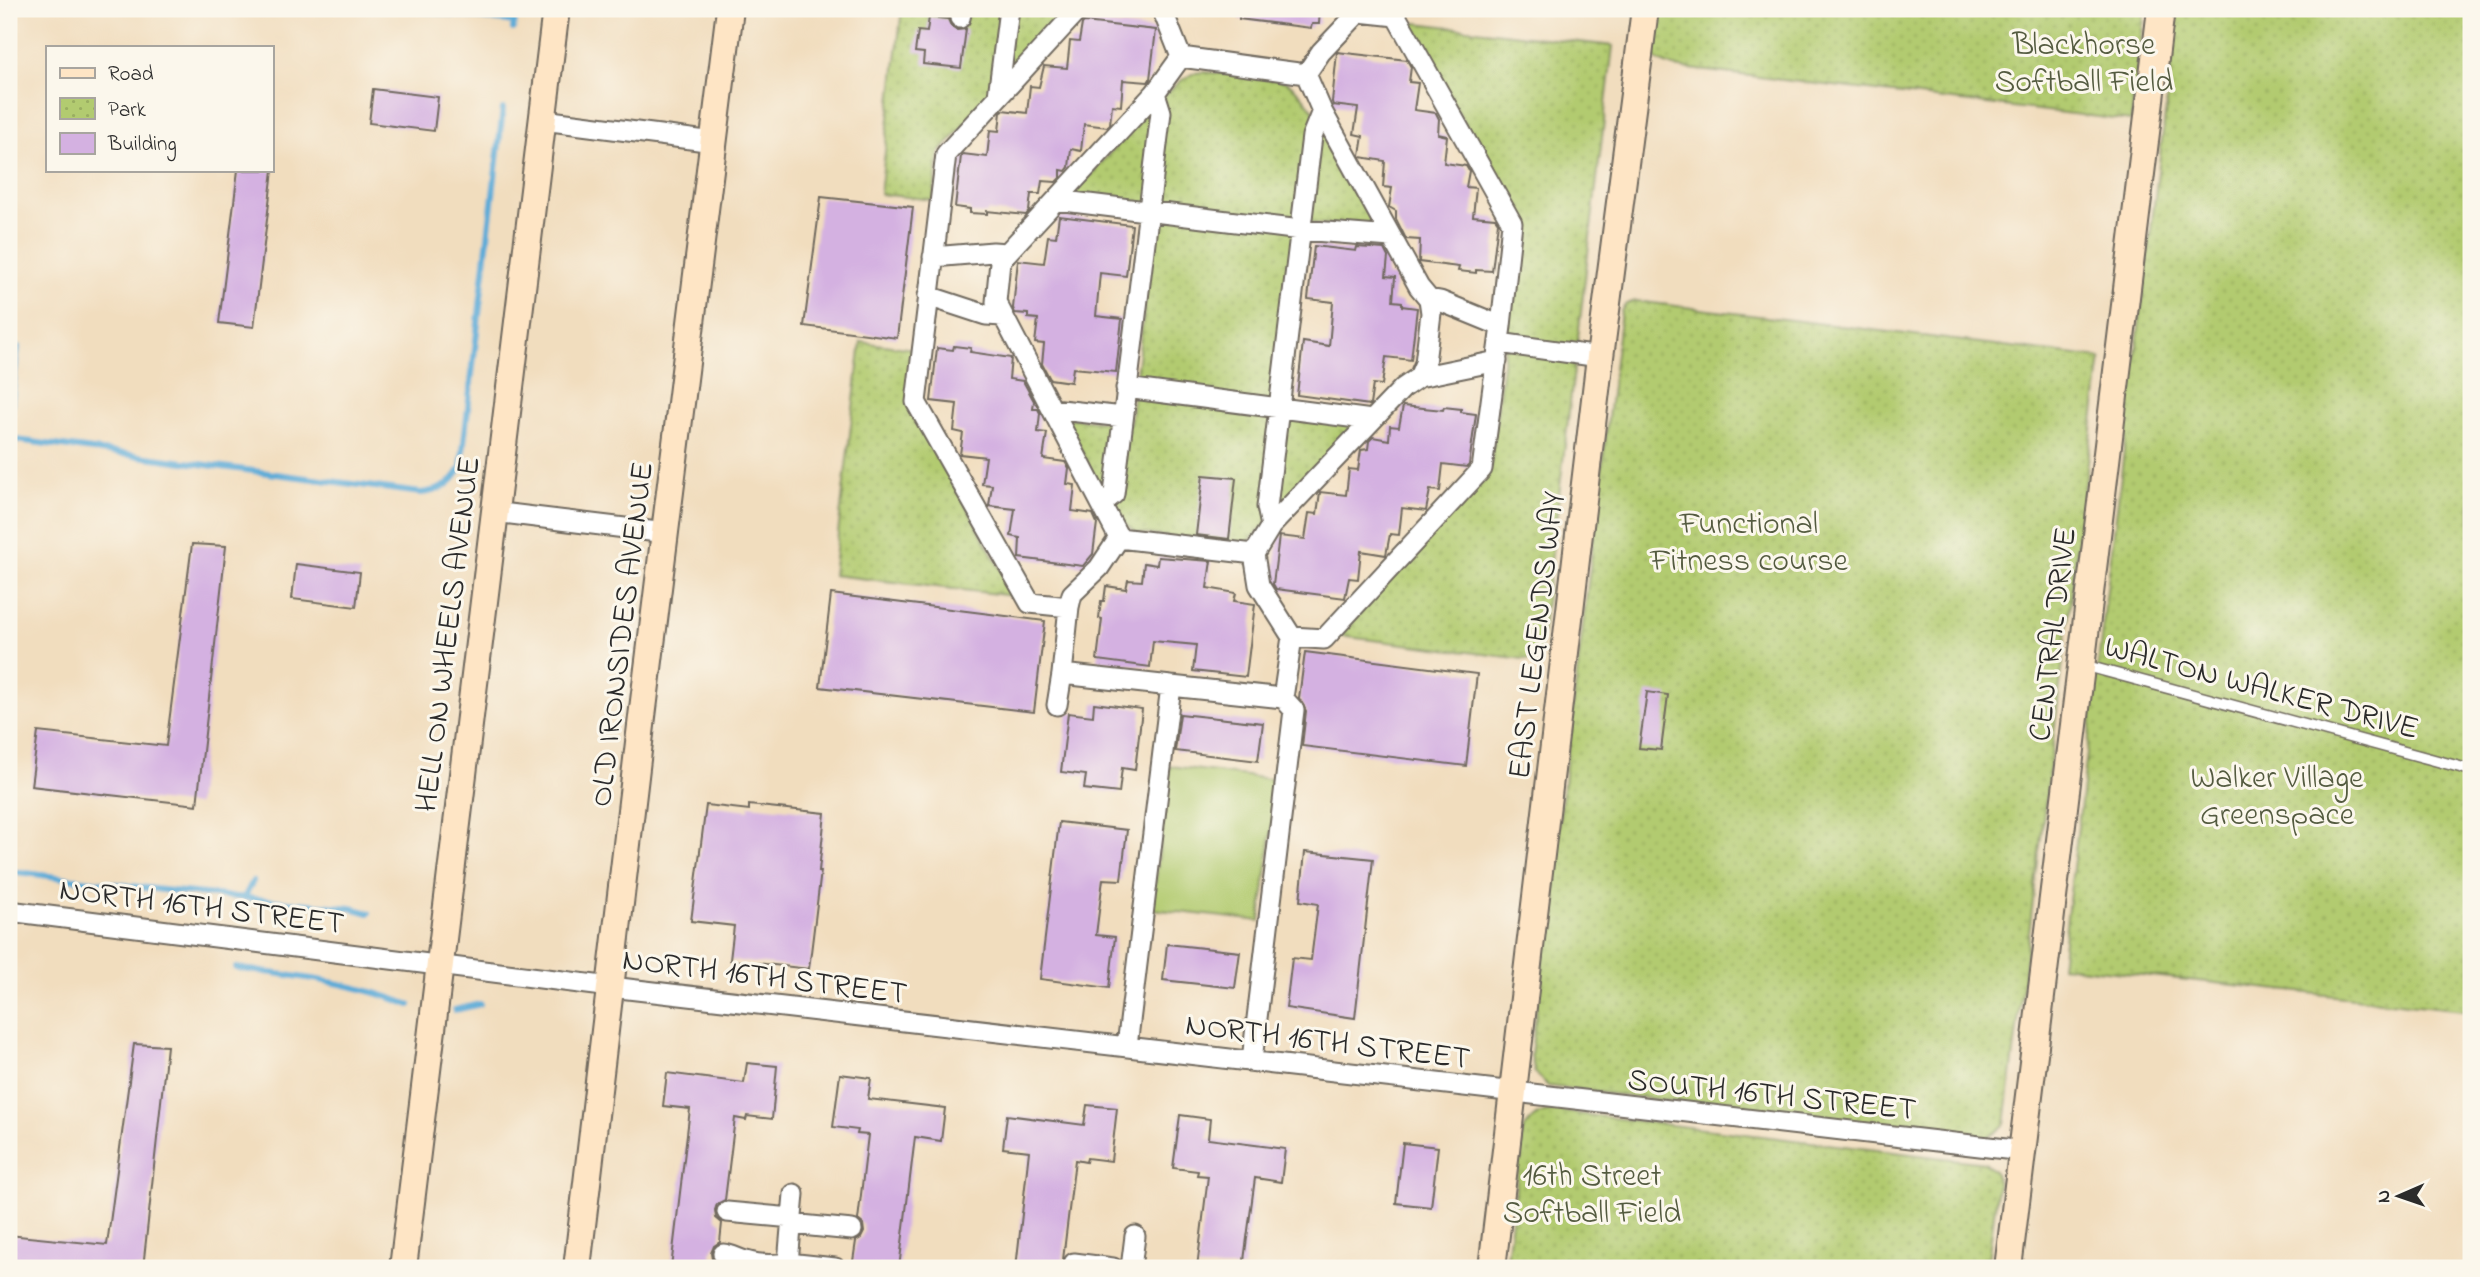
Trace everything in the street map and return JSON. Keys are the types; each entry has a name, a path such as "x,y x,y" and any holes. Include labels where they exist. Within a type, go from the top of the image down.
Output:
{"street":[{"name":"HELL ON WHEELS AVENUE","path":"403,1268 556,9"},
{"name":"OLD IRONSIDES AVENUE","path":"577,1268 730,9"},
{"path":"998,96 1009,9"},
{"path":"1069,607 1030,603 916,402 946,154 1079,9"},
{"path":"1162,9 1181,57"},
{"name":"EAST LEGENDS WAY","path":"1492,1268 1515,1094 1600,357 1645,9"},
{"name":"CENTRAL DRIVE","path":"2008,1268 2161,9"},
{"path":"1292,637 1324,639 1482,470 1512,223 1396,16 1359,10 1321,52 1306,74"},
{"path":"1181,57 1306,74"},
{"path":"1119,538 996,302 1000,262 1155,93 1181,57"},
{"path":"1306,74 1322,111 1419,287 1429,299 1499,343 1600,357"},
{"path":"1102,504 1114,494 1161,112 1155,93"},
{"path":"1271,526 1267,507 1312,136 1322,111"},
{"path":"543,120 714,142"},
{"path":"1056,200 1301,230 1391,237"},
{"path":"933,257 1007,253"},
{"path":"928,296 986,315 1003,316"},
{"path":"1419,377 1425,363 1432,313 1429,299"},
{"path":"1283,698 1292,637 1259,585 1254,554 1271,526 1403,388 1419,377 1499,343"},
{"path":"1126,388 1371,420"},
{"path":"1052,409 1123,417"},
{"path":"494,512 666,534"},
{"path":"1057,705 1072,594 1099,568 1119,538"},
{"path":"1119,538 1254,554"},
{"path":"1062,674 1283,698 1294,710 1289,777 1251,1060"},
{"path":"1126,1046 1171,686"},
{"name":"NORTH 16TH STREET","path":"9,911 611,987 1251,1060 1515,1094"},
{"name":"SOUTH 16TH STREET","path":"1515,1094 2023,1152"},
{"path":"788,1263 794,1194"},
{"path":"727,1212 852,1230"},
{"path":"1131,1268 1135,1236"},
{"path":"723,1254 734,1255 745,1261 835,1268"},
{"path":"1074,1263 1113,1268"}],"lane":[{"name":"WALTON WALKER DRIVE","path":"2080,664 2471,770"}],"green space":[{"path":"902,9 1071,9 939,153 933,200 880,194"},
{"name":"Blackhorse Softball Field","path":"1658,9 2145,9 2131,121 1673,67 1656,60 1653,49"},
{"name":"Walker Village Greenspace","path":"2178,9 2471,9 2471,1011 2061,966"},
{"path":"1416,23 1613,46 1539,661 1340,636 1490,468 1520,226 1413,28"},
{"path":"1194,73 1280,80 1297,91 1324,126 1379,228 1297,222 1274,413 1357,423 1281,510 1248,542 1235,545 1138,533 1127,525 1106,498 1066,418 1130,424 1157,207 1073,195 1148,110 1182,80"},
{"name":"Functional Fitness course","path":"1636,301 2101,358 2005,1124 1990,1136 1972,1138 1548,1086 1535,1073 1531,1055 1621,311 1626,304"},
{"path":"861,342 914,349 909,401 1015,596 833,575"},
{"path":"1170,766 1278,780 1260,921 1152,909"},
{"name":"16th Street Softball Field","path":"1555,1111 1985,1163 1994,1171 1998,1184 1987,1268 1506,1268 1523,1130 1537,1116"}],"building":[{"path":"1239,9 1320,9 1319,24 1312,24 1311,28 1239,19"},
{"path":"929,17 948,19 951,26 957,30 966,29 961,68 923,64 924,53 915,52 918,31 927,32"},
{"path":"1084,22 1156,30 1148,82 1123,80 1121,106 1112,105 1110,124 1107,127 1084,124 1081,151 1071,149 1069,167 1066,171 1061,170 1061,177 1056,182 1042,181 1040,194 1031,194 1026,215 987,211 987,214 970,213 970,209 955,207 961,156 987,157 990,130 999,131 1001,112 1027,113 1030,86 1039,87 1044,66 1067,68 1070,41 1079,42"},
{"path":"1337,52 1407,60 1411,67 1409,82 1418,83 1414,110 1436,113 1439,119 1438,134 1447,136 1444,163 1466,166 1469,171 1466,187 1476,188 1473,216 1495,218 1498,222 1492,271 1458,271 1459,267 1419,262 1420,240 1406,239 1396,219 1396,211 1389,207 1392,188 1383,187 1385,161 1360,155 1363,136 1354,134 1358,108 1333,105"},
{"path":"373,89 438,97 434,131 369,123"},
{"path":"238,172 273,172 254,327 219,323"},
{"path":"821,197 913,207 897,338 804,326"},
{"path":"1059,216 1132,225 1126,276 1100,273 1096,316 1122,319 1116,372 1073,368 1071,382 1050,379 1042,364 1044,344 1035,343 1038,319 1028,318 1028,314 1015,313 1013,308 1018,260 1044,263 1048,236 1056,237"},
{"path":"1314,246 1356,251 1357,247 1384,249 1388,257 1386,276 1395,277 1393,301 1402,302 1402,306 1417,308 1411,360 1386,357 1382,385 1373,384 1370,405 1297,395 1303,342 1329,346 1333,302 1308,299"},
{"path":"954,346 971,348 970,352 1011,358 1009,379 1023,381 1034,401 1033,409 1038,409 1040,413 1038,432 1047,433 1043,459 1065,462 1069,468 1067,484 1075,485 1072,511 1093,514 1097,523 1093,554 1083,566 1019,558 1020,538 1011,536 1015,509 989,506 992,485 982,484 986,457 960,454 963,433 954,431 957,404 931,401 937,348 953,350"},
{"path":"1403,406 1443,410 1444,407 1476,414 1469,465 1443,464 1440,491 1430,490 1426,511 1402,508 1399,535 1390,534 1386,555 1361,551 1358,579 1349,578 1345,598 1276,589 1273,584 1279,536 1305,539 1309,513 1317,514 1320,492 1346,495 1349,469 1358,470 1361,450 1368,449 1369,441 1373,437 1389,440 1390,426 1399,427"},
{"path":"1203,475 1236,478 1229,539 1196,535"},
{"path":"192,544 226,546 197,805 31,786 38,732 166,746"},
{"path":"1158,557 1211,561 1207,588 1236,593 1234,601 1255,604 1246,677 1193,671 1196,645 1153,641 1150,667 1097,660 1102,619 1099,618 1101,601 1104,601 1106,586 1126,589 1128,580 1142,581 1144,563 1157,565"},
{"path":"296,564 360,572 356,607 292,599"},
{"path":"831,594 1045,621 1034,712 820,687"},
{"path":"1305,652 1477,674 1466,766 1302,746 1306,711 1299,698"},
{"path":"1647,692 1668,695 1661,750 1639,748"},
{"path":"1094,703 1142,709 1135,770 1122,768 1119,793 1084,789 1086,775 1061,772 1068,713 1093,716"},
{"path":"1180,714 1263,723 1258,761 1175,751"},
{"path":"706,805 749,810 749,805 825,813 809,969 730,960 734,926 691,921"},
{"path":"1059,822 1127,830 1121,880 1103,879 1096,935 1115,937 1109,988 1040,979"},
{"path":"1305,852 1373,859 1355,1018 1286,1008 1292,958 1311,960 1318,904 1300,901"},
{"path":"1167,944 1240,952 1235,988 1163,980"},
{"path":"134,1044 167,1046 143,1268 9,1268 9,1235 107,1245"},
{"path":"747,1063 777,1066 772,1119 747,1116 746,1120 735,1118 725,1200 717,1204 715,1210 716,1218 722,1223 720,1242 714,1246 711,1253 717,1268 671,1268 690,1109 663,1106 667,1073 744,1083"},
{"path":"840,1074 871,1078 868,1099 945,1108 941,1141 915,1137 899,1268 852,1268 856,1241 864,1232 863,1224 858,1220 868,1135 857,1134 858,1130 833,1127"},
{"path":"1087,1105 1117,1108 1111,1161 1087,1158 1086,1162 1075,1160 1062,1268 1016,1268 1029,1151 1003,1148 1007,1115 1084,1125"},
{"path":"1180,1115 1210,1119 1208,1139 1285,1149 1281,1182 1255,1178 1243,1268 1197,1268 1208,1176 1197,1175 1198,1171 1173,1168"},
{"path":"1403,1143 1438,1147 1431,1207 1396,1203"}],"waterway":[{"path":"408,9 515,22"},
{"path":"513,29 516,9"},
{"path":"9,439 421,493 445,486 461,468 503,109"},
{"path":"9,425 18,347"},
{"path":"9,871 163,890 351,908 369,913"},
{"path":"244,898 253,881"},
{"path":"236,968 345,985 410,1005"},
{"path":"455,1010 480,1004"}]}
